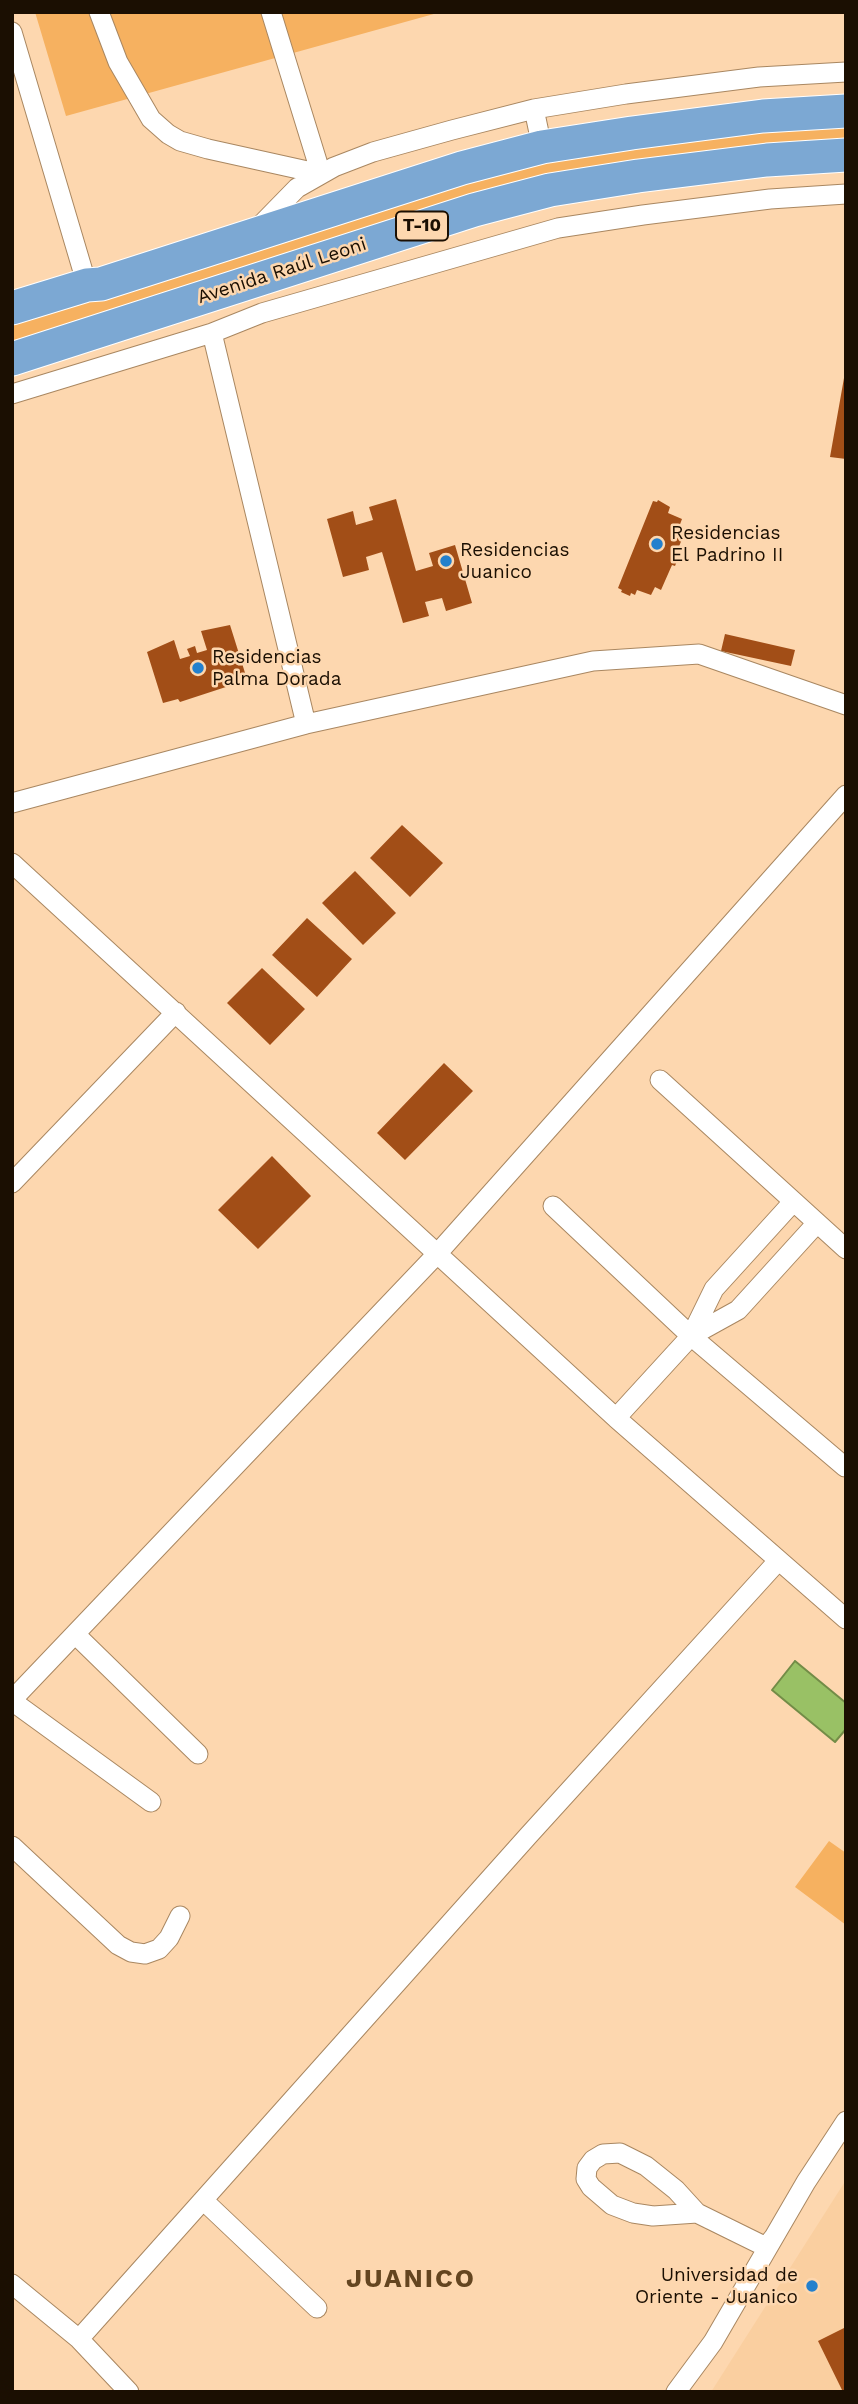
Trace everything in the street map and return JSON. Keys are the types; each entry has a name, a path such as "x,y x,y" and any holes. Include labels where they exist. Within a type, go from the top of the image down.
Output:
{"highway":[{"name":"T-10","path":"12,308 87,285 101,284 462,168 542,148 763,116 846,111"},
{"name":"Avenida Raúl Leoni","path":"12,359 474,210 550,190 767,160 846,155"}],"street":[{"path":"99,12 118,62 151,118 168,134 180,141 208,149 321,174"},
{"path":"271,12 321,174"},
{"path":"12,32 87,285"},
{"path":"250,236 297,188 321,174 373,152 534,109 759,77 846,72"},
{"path":"534,109 542,148"},
{"name":"Avenida Raúl Leoni","path":"12,394 212,332 262,313 558,228 770,199 846,194"},
{"path":"212,332 306,724"},
{"path":"12,803 306,724 593,661 699,654 846,705"},
{"path":"151,1802 12,1701 437,1254 844,800"},
{"path":"12,863 616,1418 846,1619"},
{"path":"12,1183 176,1012"},
{"path":"660,1080 846,1249"},
{"path":"616,1418 691,1336 715,1289 793,1202"},
{"path":"553,1206 691,1336 845,1468"},
{"path":"691,1336 738,1310 817,1223"},
{"path":"79,2339 528,1836 778,1562"},
{"path":"75,1634 198,1754"},
{"path":"12,1846 118,1945 131,1952 145,1954 159,1949 169,1938 180,1916"},
{"path":"676,2392 713,2343 774,2237 846,2121"},
{"path":"697,2213 653,2216 633,2213 612,2205 591,2187 586,2179 587,2168 603,2154 620,2153 656,2174 676,2190 697,2213 766,2247 774,2237"},
{"path":"203,2200 317,2308"},
{"path":"12,2284 79,2339 129,2392"}],"shaded area":[{"path":"35,12 441,12 66,116"},
{"path":"846,126 846,146 691,157 12,345 12,322 502,170 692,138"},
{"path":"795,1661 846,1703 846,1729 835,1742 772,1690"},
{"path":"829,1841 846,1853 846,1925 795,1887"},
{"name":"Universidad de Oriente - Juanico","path":"846,2180 846,2392 711,2392"}],"building":[{"path":"846,378 846,459 830,457"},
{"name":"Residencias Juanico","path":"396,499 416,571 433,566 429,553 455,545 472,603 446,611 442,598 425,602 429,616 403,623 382,552 366,557 369,570 343,577 327,519 353,511 356,525 373,520 369,507"},
{"name":"Residencias El Padrino II","path":"658,500 670,507 668,513 682,519 679,527 686,529 676,554 679,556 661,590 655,587 651,595 637,590 635,595 631,593 630,596 618,588 653,501"},
{"name":"Residencias Palma Dorada","path":"230,625 246,676 231,681 232,685 180,702 178,699 163,703 147,652 174,640 180,659 190,656 187,649 195,646 197,653 207,650 201,631"},
{"path":"725,634 795,650 791,666 721,651"},
{"path":"402,825 443,863 410,897 370,858"},
{"path":"355,871 396,913 363,945 322,903"},
{"path":"307,918 352,959 317,997 272,955"},
{"path":"262,968 305,1009 270,1045 227,1003"},
{"path":"444,1063 473,1091 405,1160 377,1133"},
{"path":"272,1156 311,1196 258,1249 218,1210"},
{"path":"846,2327 846,2392 843,2392 818,2341"}],"place":[{"name":"Residencias El Padrino II","path":"657,544"},
{"name":"Residencias Juanico","path":"446,561"},
{"name":"Residencias Palma Dorada","path":"198,668"},
{"name":"Universidad de Oriente - Juanico","path":"812,2286"}],"district":[{"name":"JUANICO","path":"411,2279"}]}
